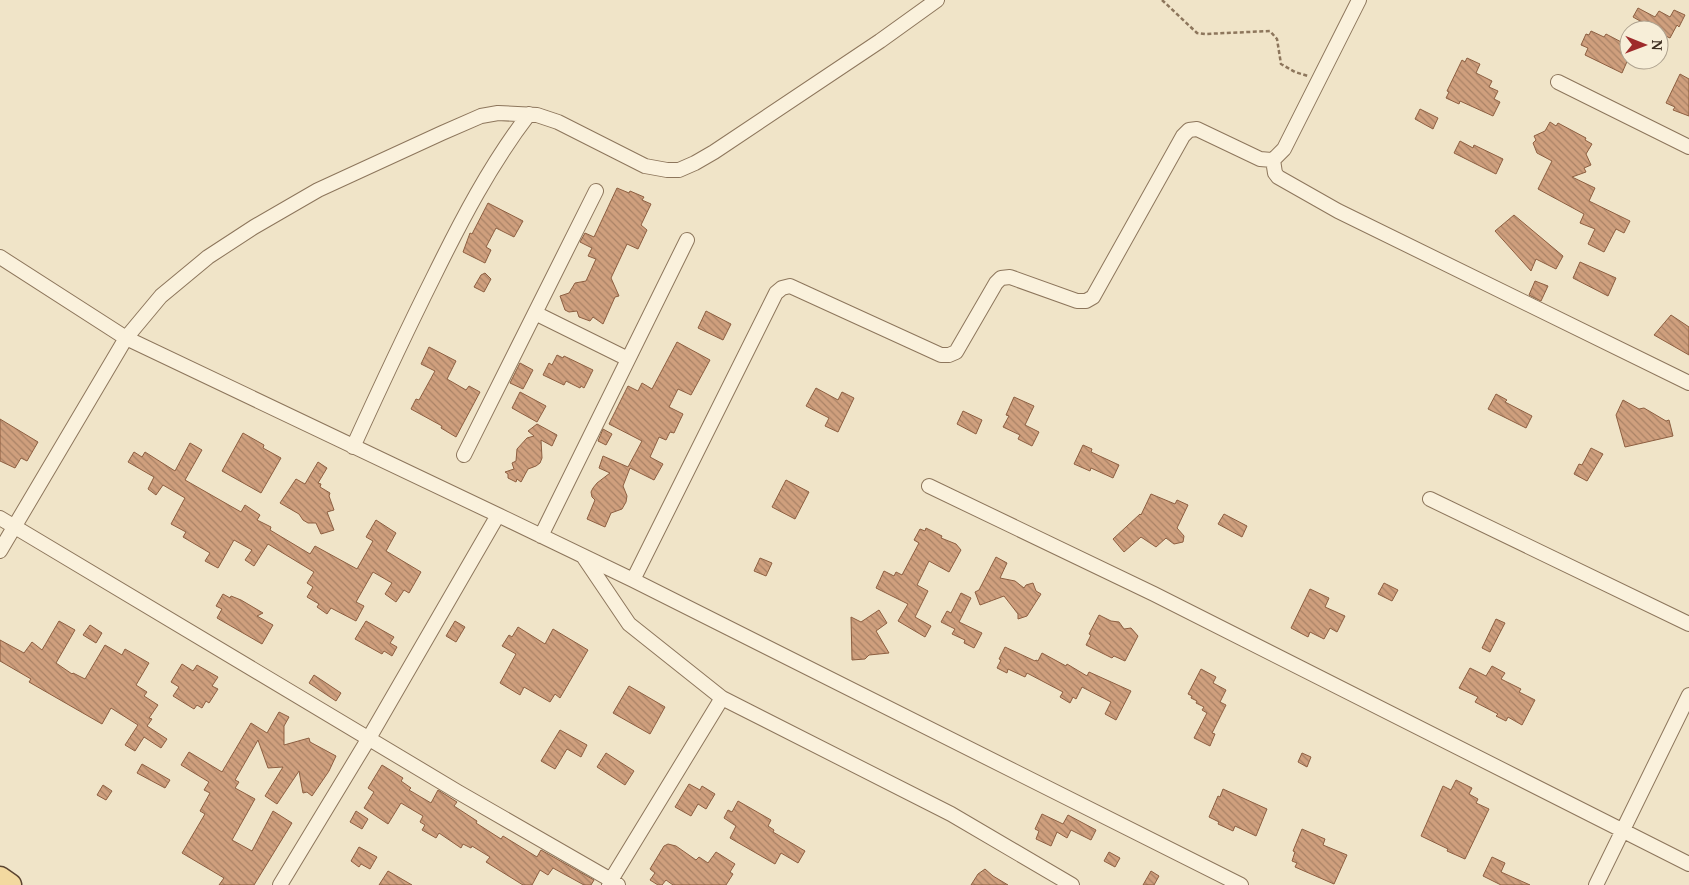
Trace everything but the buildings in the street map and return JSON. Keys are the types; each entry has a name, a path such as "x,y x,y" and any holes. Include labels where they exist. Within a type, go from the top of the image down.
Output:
{"main road":[{"path":"0,878 10,885"}],"street":[{"path":"0,551 126,338 161,296 208,257 254,227 318,190 481,116 498,112 537,115 558,122 645,166 678,170 714,152 872,47 937,0"},
{"path":"633,580 776,294 782,288 790,286 941,355 949,356 956,352 996,283 1001,278 1010,278 1077,301 1086,301 1094,298 1183,136 1189,130 1197,129 1260,159 1273,160 1284,149 1359,0"},
{"path":"1558,82 1689,148"},
{"path":"353,447 391,363 473,198 506,144 529,114"},
{"path":"1273,160 1275,173 1278,177 1338,211 1689,383"},
{"path":"464,455 596,191"},
{"path":"542,536 687,240"},
{"path":"0,257 126,338 633,580 1241,885"},
{"path":"535,313 628,360"},
{"path":"929,486 1163,599 1689,864"},
{"path":"1430,499 1689,624"},
{"path":"280,885 369,738 498,515"},
{"path":"0,518 613,883 722,698"},
{"path":"583,556 629,624 722,698 951,814 1072,885"},
{"path":"1596,885 1689,695"}],"path":[{"path":"1162,0 1197,33 1270,30 1276,39 1281,64 1295,72 1319,80"}]}
